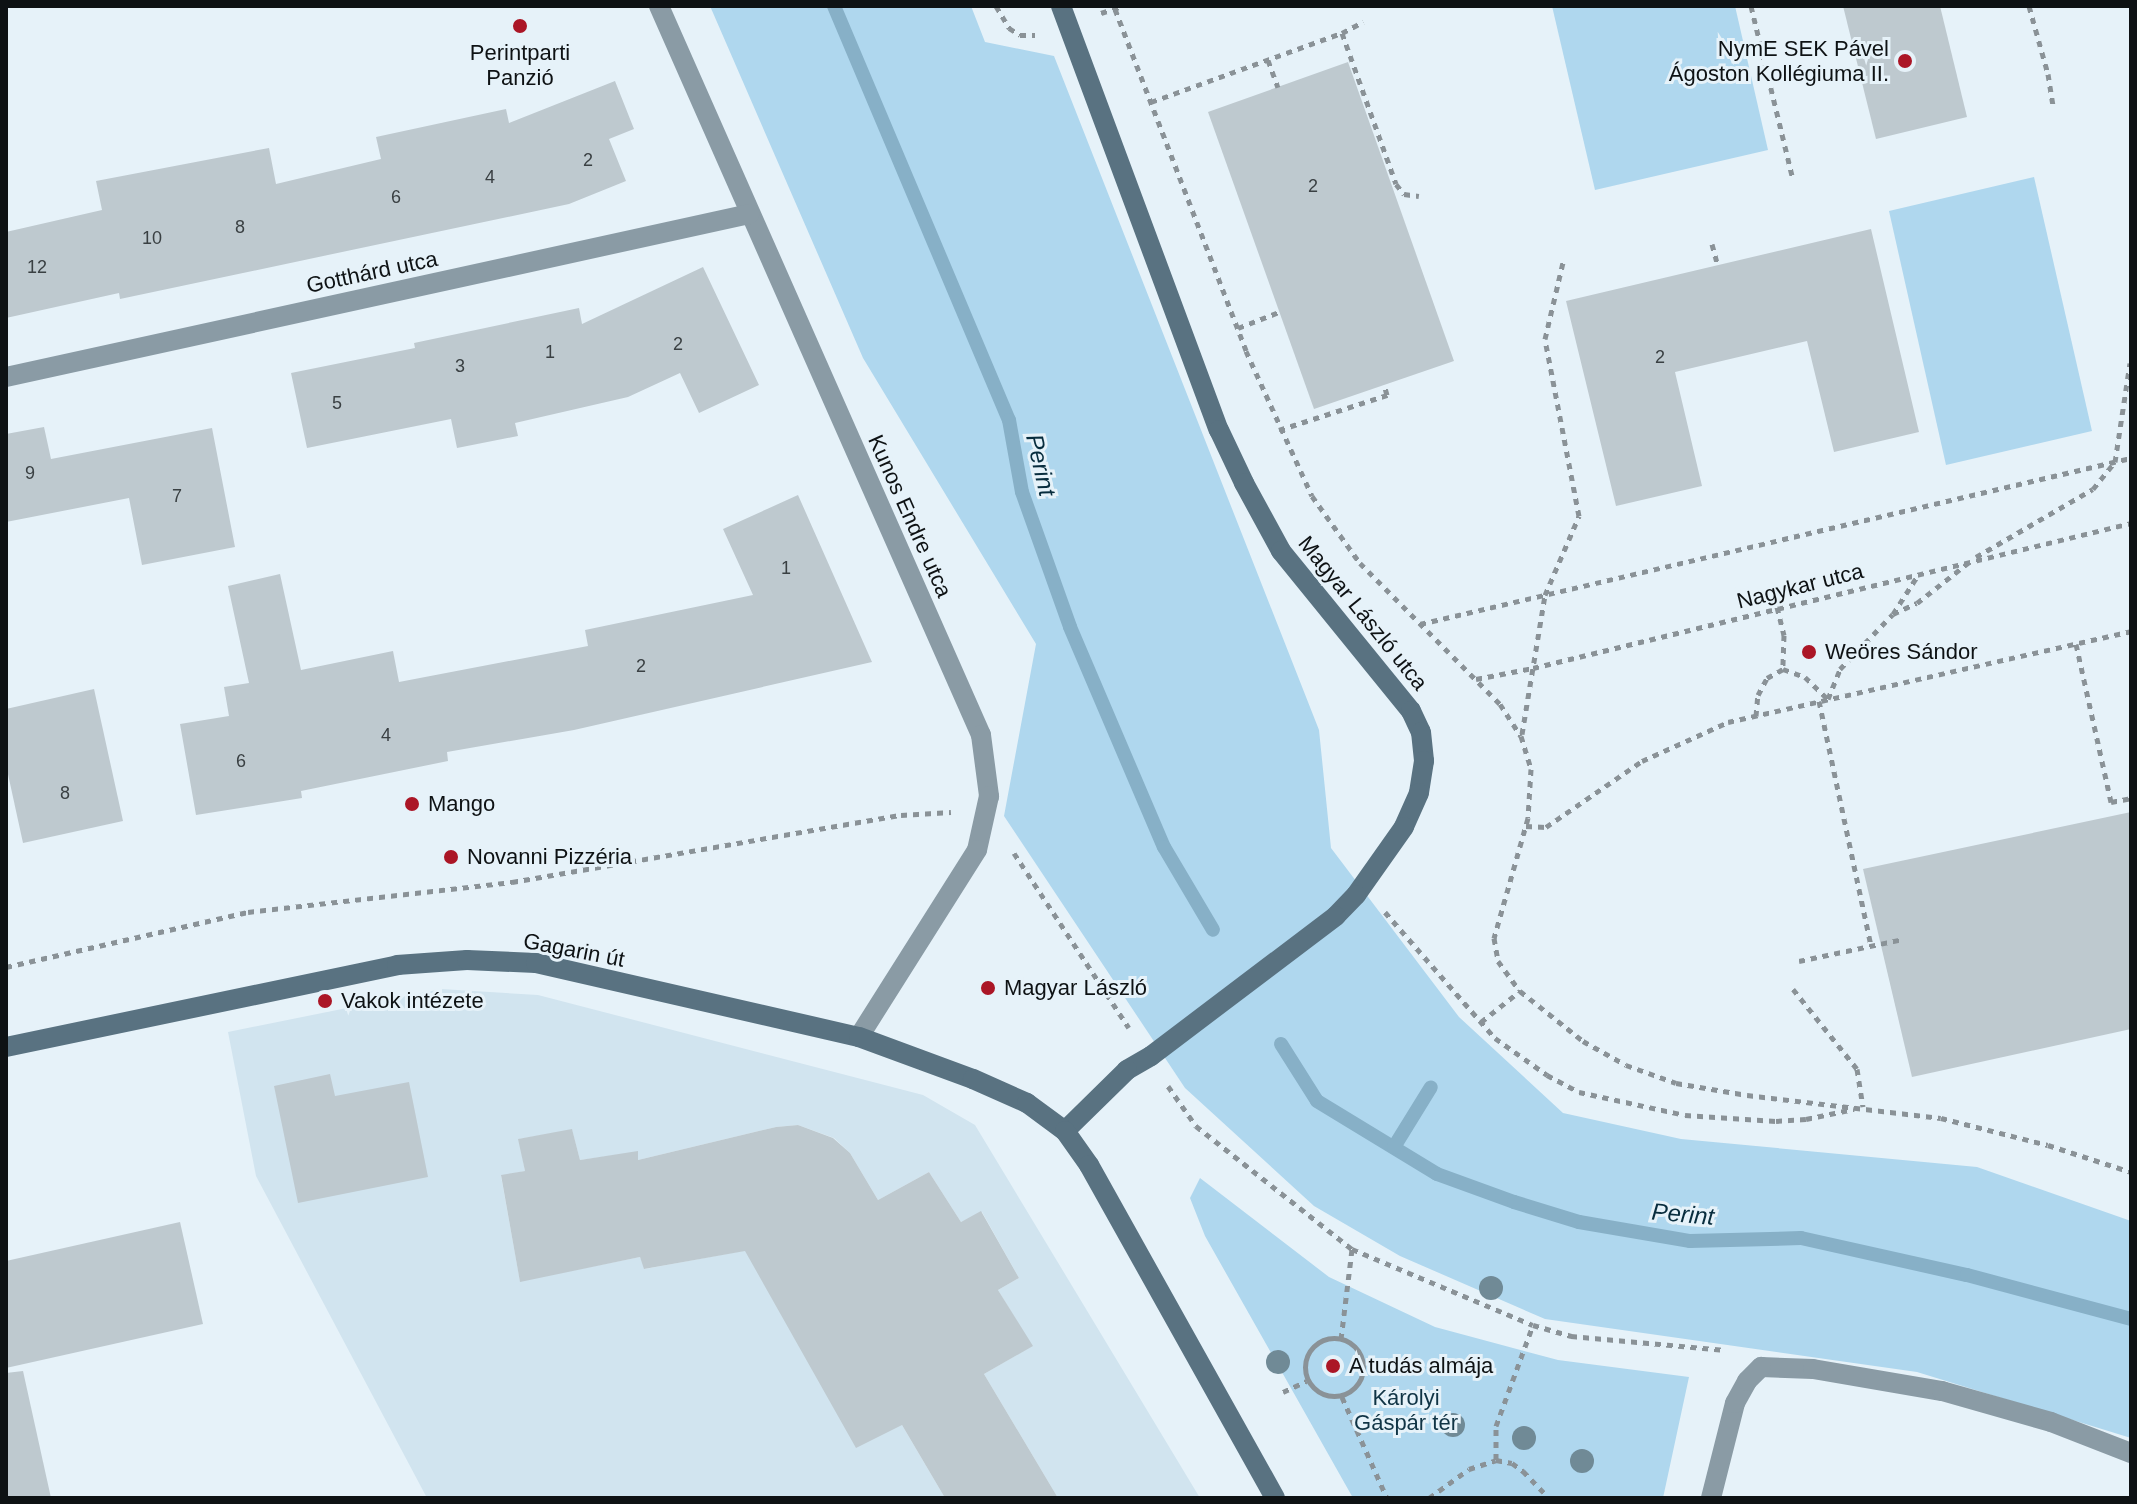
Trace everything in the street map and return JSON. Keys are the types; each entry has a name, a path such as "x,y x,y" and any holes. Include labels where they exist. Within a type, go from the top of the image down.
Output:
{"street":[{"name":"Kunos Endre utca","path":"659,6 981,735 989,796 977,850 859,1037"},
{"name":"Magyar László utca","path":"1061,6 1219,430 1281,551 1399,692 1421,732 1422,779 1413,811 1362,886 1336,916 1151,1056 1127,1070 1065,1131"},
{"name":"Gotthárd utca","path":"6,377 749,214"},
{"name":"Gagarin út","path":"6,1047 397,965 467,960 536,963 859,1037 973,1079 1027,1103 1065,1131"},
{"path":"1065,1131 1089,1165 1275,1498"},
{"path":"1711,1498 1735,1403 1747,1381 1761,1367 1813,1369 1942,1391 2051,1422 2131,1453"}],"path":[{"path":"996,6 1009,28 1020,35"},
{"path":"1102,13 1123,6"},
{"path":"1751,6 1792,176"},
{"path":"2029,6 2048,74 2053,105"},
{"path":"1115,9 1279,430 1329,523 1360,563 1515,722 1521,736 1531,769 1526,826 1494,938 1498,961 1520,991 1583,1041 1626,1065 1676,1083 1747,1095 1863,1107 1979,1127 2131,1172"},
{"path":"1151,102 1342,33 1363,22"},
{"path":"1342,33 1396,184 1404,194 1419,196"},
{"path":"1268,60 1278,87"},
{"path":"1712,244 1718,266"},
{"path":"1521,736 1545,595 1579,516 1545,339 1563,262"},
{"path":"1238,328 1279,312"},
{"path":"1893,614 1917,603 1970,561 2093,489 2115,462 2130,363"},
{"path":"1279,430 1387,395 1384,384"},
{"path":"1420,624 2131,458"},
{"name":"Nagykar utca","path":"1476,679 1533,668 2131,523"},
{"path":"1828,699 1840,669 1893,614 1918,573"},
{"path":"1777,607 1784,635 1783,669"},
{"path":"1526,826 1546,827 1668,747 1713,727 2131,631"},
{"path":"2076,644 2111,802 2131,798"},
{"path":"1756,716 1758,695 1767,678 1783,669 1805,677 1828,699"},
{"path":"1819,701 1871,946"},
{"path":"6,967 248,912 512,882 901,815 986,810 1123,1020 1151,1056 1177,1103 1196,1126 1352,1249 1533,1325 1571,1336 1745,1353 1761,1367"},
{"path":"1362,886 1495,1038 1564,1086 1652,1109 1776,1121 1806,1119 1863,1107"},
{"path":"1799,961 1903,939"},
{"path":"1793,989 1857,1069 1863,1107"},
{"path":"1481,1022 1520,991"},
{"path":"1341,1339 1352,1249"},
{"path":"1496,1460 1496,1426 1533,1325"},
{"path":"1341,1339 1356,1347 1363,1362 1361,1379 1342,1397 1319,1393 1307,1381 1304,1364 1311,1349 1324,1340 1341,1339"},
{"path":"1283,1392 1307,1381"},
{"path":"1342,1397 1387,1498"},
{"path":"1429,1498 1469,1469 1496,1460 1512,1463 1549,1498"}],"shaded area":[{"path":"441,989 538,995 923,1095 975,1125 1200,1498 1058,1498 984,1374 1032,1346 998,1290 1019,1278 982,1212 961,1222 929,1172 878,1200 850,1153 834,1138 798,1125 776,1127 638,1160 638,1152 580,1160 572,1130 519,1139 525,1171 501,1176 520,1281 640,1257 645,1269 764,1247 902,1425 945,1498 427,1498 256,1176 228,1032"}],"green space":[{"path":"710,6 971,6 985,42 1054,56 1319,730 1331,848 1459,1017 1563,1113 1681,1139 1977,1167 2131,1221 2131,1438 1917,1372 1545,1319 1400,1256 1314,1206 1185,1088 1004,816 1036,644 863,358"},
{"path":"1552,6 1735,6 1768,150 1595,190"},
{"path":"2034,177 2092,431 1946,465 1889,211"},
{"name":"Károlyi Gáspár tér","path":"1200,1178 1329,1277 1435,1327 1558,1360 1689,1377 1663,1498 1353,1498 1205,1236 1190,1198"}],"building":[{"name":"NymE SEK Pável Ágoston Kollégiuma II.","path":"1843,6 1940,6 1967,117 1876,139"},
{"path":"1348,62 1454,361 1314,409 1208,112"},
{"path":"615,81 634,129 609,139 626,181 569,204 120,299 119,293 6,318 6,232 102,210 96,181 269,148 276,184 381,159 376,137 506,109 509,123"},
{"path":"1871,229 1919,432 1834,452 1807,341 1675,372 1702,486 1616,506 1566,301"},
{"path":"703,267 759,385 699,413 680,373 628,397 515,423 518,436 457,448 451,419 307,448 291,373 415,348 414,343 579,308 582,324"},
{"path":"44,427 51,459 212,428 235,547 142,565 129,498 6,522 6,434"},
{"path":"798,495 872,662 574,730 447,752 448,761 301,791 302,798 196,815 180,724 229,716 224,687 249,683 228,586 280,574 301,670 393,651 399,682 588,646 585,630 753,595 723,529"},
{"path":"94,689 123,821 23,843 6,765 6,709"},
{"path":"2131,812 2131,1029 1912,1077 1863,869"},
{"path":"330,1074 335,1096 409,1082 428,1177 298,1203 274,1086"},
{"path":"798,1125 833,1138 850,1153 878,1200 929,1172 961,1222 981,1211 1019,1278 998,1290 1033,1346 984,1374 1058,1498 945,1498 902,1425 856,1448 745,1251 644,1269 640,1257 520,1282 501,1175 525,1171 518,1139 572,1129 580,1160 638,1151 638,1160 776,1127"},
{"path":"180,1222 203,1324 6,1368 6,1261"},
{"path":"23,1371 51,1498 6,1498 6,1373"}],"waterway":[{"name":"Perint","path":"834,6 1009,420 1022,492 1070,627 1164,847 1213,930"},
{"name":"Perint","path":"1281,1044 1317,1101 1437,1174 1514,1202 1579,1222 1690,1241 1801,1238 1967,1275 2131,1319"},
{"path":"1394,1147 1431,1087"}],"place":[{"name":"Perintparti Panzió","path":"520,26"},
{"name":"NymE SEK Pável Ágoston Kollégiuma II.","path":"1905,61"},
{"name":"Weöres Sándor","path":"1809,652"},
{"name":"Mango","path":"412,804"},
{"name":"Novanni Pizzéria","path":"451,857"},
{"name":"Magyar László","path":"988,988"},
{"name":"Vakok intézete","path":"325,1001"},
{"name":"A tudás almája","path":"1333,1366"}]}
